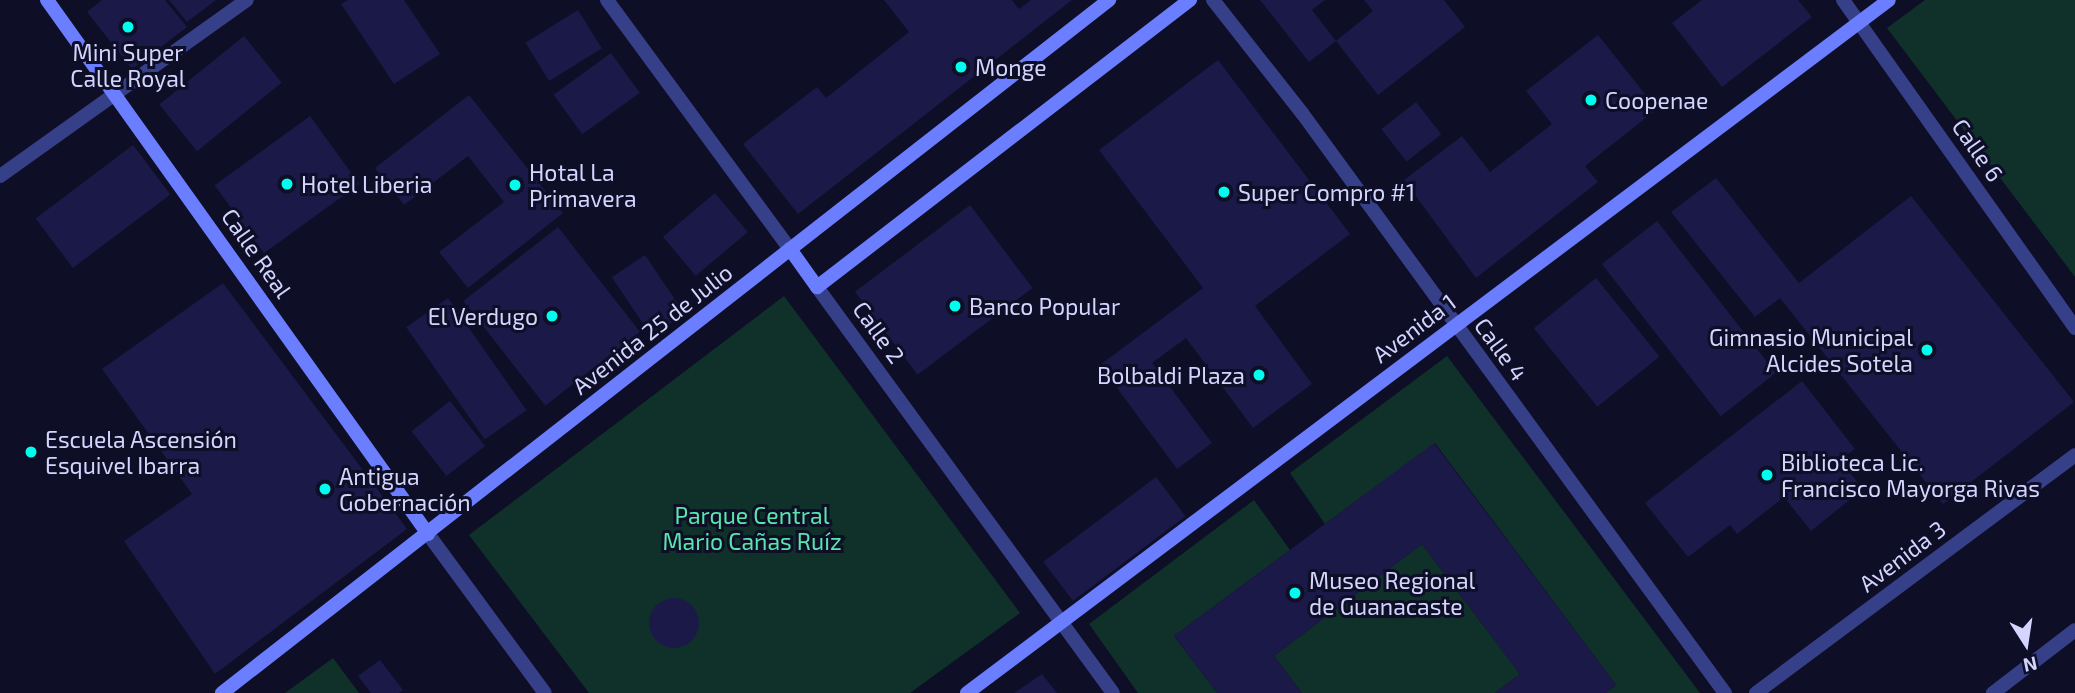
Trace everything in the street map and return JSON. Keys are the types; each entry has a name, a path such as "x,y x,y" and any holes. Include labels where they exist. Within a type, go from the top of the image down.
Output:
{"street":[{"name":"Calle Real","path":"47,0 116,93 428,534"},
{"path":"0,176 247,0"},
{"name":"Calle 2","path":"607,0 1113,693"},
{"name":"Avenida 25 de Julio","path":"222,693 1109,0"},
{"path":"817,287 1190,0"},
{"name":"Calle 4","path":"1213,0 1302,113 1725,693"},
{"name":"Calle 6","path":"1843,0 2075,328"},
{"name":"Avenida 1","path":"967,693 1889,0"},
{"name":"Avenida 3","path":"1756,693 2075,455"},
{"path":"428,534 545,693"},
{"path":"1993,693 2075,630"}],"green space":[{"path":"1925,0 2075,0 2075,277 1887,28"},
{"name":"Parque Central Mario Cañas Ruíz","path":"784,296 1020,613 910,693 589,693 469,535"},
{"path":"1447,356 1700,693 1606,693 1616,685 1435,443 1325,524 1290,473"},
{"path":"1254,500 1290,550 1174,636 1217,693 1138,693 1089,624"},
{"path":"1422,544 1520,674 1495,693 1302,693 1274,656"},
{"path":"333,658 359,693 285,693"}],"building":[{"name":"Mini Super Calle Royal","path":"102,0 165,0 187,27 132,69 87,12"},
{"path":"169,0 216,0 187,22"},
{"path":"348,0 404,0 440,54 394,84 341,4"},
{"path":"884,0 1012,0 1019,9 1031,0 1072,0 798,214 743,144 817,87 826,98 909,32"},
{"path":"1260,0 1325,0 1312,10 1336,41 1309,62"},
{"path":"1364,0 1444,0 1465,27 1378,95 1336,41 1373,11"},
{"path":"1702,0 1798,0 1812,17 1722,87 1672,23"},
{"path":"578,10 602,48 549,81 525,43"},
{"path":"1598,35 1657,109 1585,166 1598,182 1476,278 1404,180 1462,136 1490,172 1552,124 1526,91"},
{"path":"244,36 282,83 197,151 159,105"},
{"path":"611,53 640,93 582,134 554,95"},
{"name":"Super Compro #1","path":"1218,60 1350,234 1255,306 1312,384 1253,428 1186,338 1152,363 1212,443 1177,469 1100,365 1203,288 1099,150"},
{"name":"Hotal La Primavera","path":"469,95 563,213 468,288 439,252 504,202 468,156 404,205 375,168"},
{"path":"1416,102 1441,134 1407,161 1381,129"},
{"name":"Hotel Liberia","path":"310,116 359,184 264,253 215,185"},
{"path":"133,145 170,195 73,268 36,218"},
{"name":"Gimnasio Municipal Alcides Sotela","path":"1716,178 1799,283 1911,196 2074,402 1943,504 1780,298 1755,317 1671,212"},
{"path":"715,193 748,232 696,276 663,237"},
{"path":"970,205 1033,288 918,375 855,292"},
{"path":"1657,221 1776,373 1721,416 1602,264"},
{"name":"El Verdugo","path":"558,227 640,332 545,406 463,301"},
{"path":"645,255 685,314 652,336 612,277"},
{"path":"1596,278 1660,356 1597,407 1534,328"},
{"path":"223,283 407,529 215,674 124,541 192,494 102,369"},
{"path":"448,298 527,410 485,439 406,327"},
{"name":"Biblioteca Lic. Francisco Mayorga Rivas","path":"1802,381 1855,449 1840,460 1863,489 1811,531 1784,497 1737,534 1730,525 1688,557 1645,503"},
{"path":"450,401 485,446 446,476 411,431"},
{"name":"Museo Regional de Guanacaste","path":"1434,443 1616,685 1606,693 1495,693 1520,674 1422,544 1274,656 1302,693 1217,693 1174,636"},
{"path":"1156,477 1185,516 1073,601 1043,562"},
{"path":"674,598 692,605 699,623 692,641 674,648 656,641 649,623 656,605"},
{"path":"380,660 403,690 399,693 371,693 358,676"},
{"path":"1042,674 1057,693 1014,693"}],"place":[{"name":"Mini Super Calle Royal","path":"128,27"},
{"name":"Monge","path":"961,67"},
{"name":"Coopenae","path":"1591,100"},
{"name":"Hotel Liberia","path":"287,184"},
{"name":"Hotal La Primavera","path":"515,185"},
{"name":"Super Compro #1","path":"1224,192"},
{"name":"Banco Popular","path":"955,306"},
{"name":"El Verdugo","path":"552,316"},
{"name":"Gimnasio Municipal Alcides Sotela","path":"1927,350"},
{"name":"Bolbaldi Plaza","path":"1259,375"},
{"name":"Escuela Ascensión Esquivel Ibarra","path":"31,452"},
{"name":"Biblioteca Lic. Francisco Mayorga Rivas","path":"1767,475"},
{"name":"Antigua Gobernación","path":"325,489"},
{"name":"Museo Regional de Guanacaste","path":"1295,593"}]}
